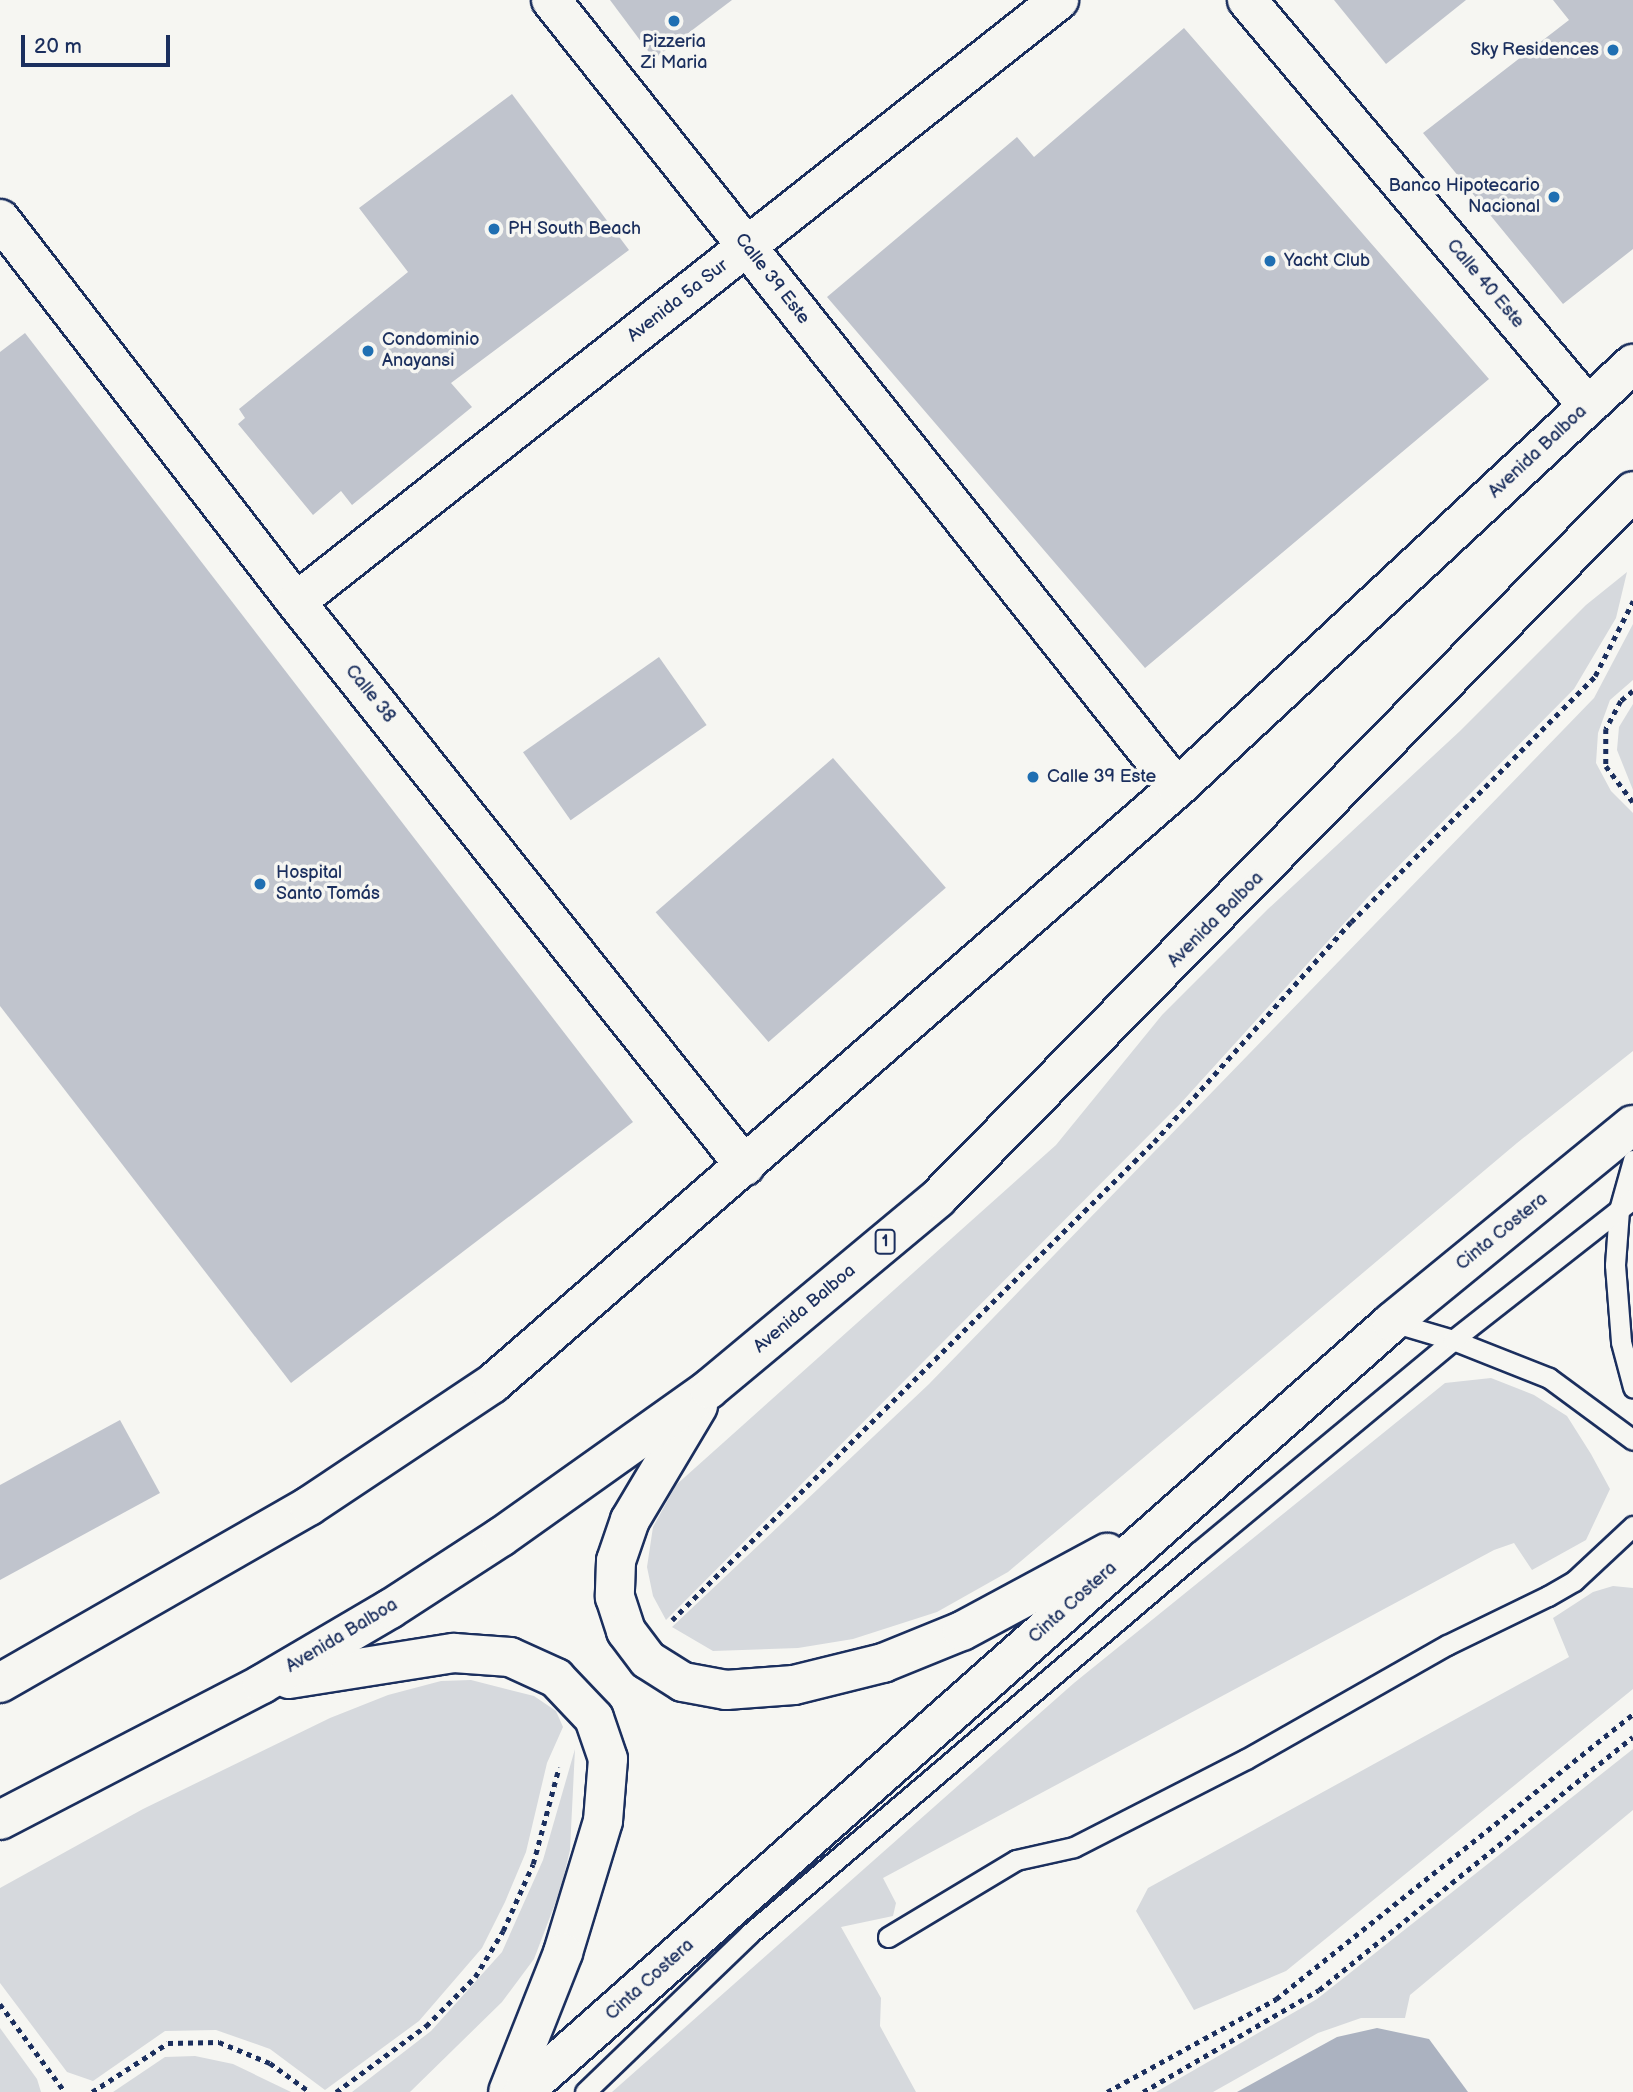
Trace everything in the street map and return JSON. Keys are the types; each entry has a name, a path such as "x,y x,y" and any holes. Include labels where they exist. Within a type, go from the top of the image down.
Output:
{"main road":[{"name":"Calle 39 Este","path":"551,0 1177,789"},
{"name":"Avenida 5a Sur","path":"296,602 1059,0"},
{"name":"Calle 40 Este","path":"1247,0 1588,406"},
{"name":"Calle 38","path":"0,219 296,602 745,1166"},
{"name":"Avenida Balboa","path":"0,1682 309,1506 492,1384 1177,789 1633,364"},
{"name":"Avenida Balboa","path":"0,1820 262,1684 501,1537 709,1389 938,1198 1633,491"},
{"name":"Cinta Costera","path":"523,2092 1392,1322 1633,1125"},
{"path":"709,1389 630,1520 616,1561 615,1597 626,1631 639,1650 683,1682 726,1690 794,1685 883,1663 962,1631 1163,1523"},
{"path":"262,1684 454,1653 510,1657 556,1678 583,1703 594,1718 608,1759 603,1821 563,1953 508,2092"}],"lane":[{"path":"1633,1160 1615,1265 1620,1342 1633,1387"},
{"path":"585,2092 749,1934 1453,1340 1626,1205"},
{"path":"1392,1322 1453,1340 1549,1378 1633,1440"},
{"path":"888,1937 1016,1860 1073,1847 1246,1759 1447,1645 1548,1596 1574,1581 1633,1526"}],"path":[{"path":"639,1650 1154,1142 1351,922 1595,676 1633,601"},
{"path":"1633,691 1621,701 1606,729 1606,766 1633,802"},
{"path":"336,2092 426,2026 475,1978 503,1931 533,1864 565,1742 583,1703"},
{"path":"1107,2092 1276,1999 1633,1714"},
{"path":"1143,2092 1319,1990 1633,1737"},
{"path":"0,2004 65,2092"},
{"path":"92,2092 168,2043 219,2042 270,2063 310,2092"}],"shaded area":[{"path":"1627,572 1616,618 1574,689 1368,897 1180,1104 666,1620 653,1596 647,1567 653,1527 676,1485 1056,1145 1162,1015 1268,909 1460,731 1586,605"},
{"path":"1633,624 1633,680 1610,700 1598,733 1596,763 1611,791 1633,813 1633,1051 1517,1143 1008,1572 937,1612 853,1639 798,1648 713,1651 672,1627 929,1384 1594,698"},
{"path":"1633,704 1633,790 1617,750 1619,727"},
{"path":"1491,1378 1534,1395 1567,1416 1591,1454 1610,1489 1586,1540 1532,1570 1514,1543 1494,1550 883,1878 896,1903 893,1916 841,1927 881,1998 880,2026 916,2092 612,2092 1074,1683 1445,1383"},
{"path":"1613,1586 1633,1588 1633,1689 1286,1971 1194,2010 1136,1911 1148,1888 1569,1657 1553,1618 1593,1592"},
{"path":"471,1680 534,1696 556,1711 563,1727 547,1763 526,1852 505,1902 482,1948 419,2021 325,2090 270,2049 216,2030 165,2031 93,2081 67,2072 0,1983 0,1888 143,1809 330,1718 388,1695 441,1681"},
{"path":"575,1749 570,1850 561,1888 534,1959 502,2002 410,2092 352,2092 431,2031 502,1952 543,1860"},
{"path":"1633,1749 1633,1810 1410,1995 1405,2018 1361,2018 1318,2033 1213,2092 1156,2092 1317,1999"},
{"path":"0,2028 37,2079 41,2092 0,2092"},
{"path":"1377,2028 1429,2039 1468,2092 1237,2092 1337,2037"},
{"path":"195,2056 233,2064 291,2092 113,2092 165,2057"}],"building":[{"name":"Pizzeria Zi Maria","path":"610,0 732,0 654,59"},
{"path":"1334,0 1466,0 1386,64"},
{"name":"Banco Hipotecario Nacional","path":"1553,0 1633,0 1633,249 1563,304 1423,133 1569,20"},
{"path":"1184,28 1489,379 1145,668 827,297 1017,137 1034,157"},
{"path":"512,94 629,250 451,383 472,407 352,505 341,491 313,515 238,424 245,418 239,409 408,272 359,208"},
{"name":"Hospital Santo Tomás","path":"25,333 633,1122 291,1383 0,1006 0,352"},
{"path":"659,657 707,725 571,820 523,752"},
{"path":"833,758 946,888 768,1042 656,912"},
{"path":"120,1420 160,1493 0,1580 0,1485"}],"place":[{"name":"Pizzeria Zi Maria","path":"674,21"},
{"name":"Sky Residences","path":"1613,50"},
{"name":"Banco Hipotecario Nacional","path":"1554,197"},
{"name":"PH South Beach","path":"494,229"},
{"name":"Yacht Club","path":"1270,261"},
{"name":"Condominio Anayansi","path":"368,351"},
{"name":"Calle 39 Este","path":"1033,777"},
{"name":"Hospital Santo Tomás","path":"260,884"}]}
